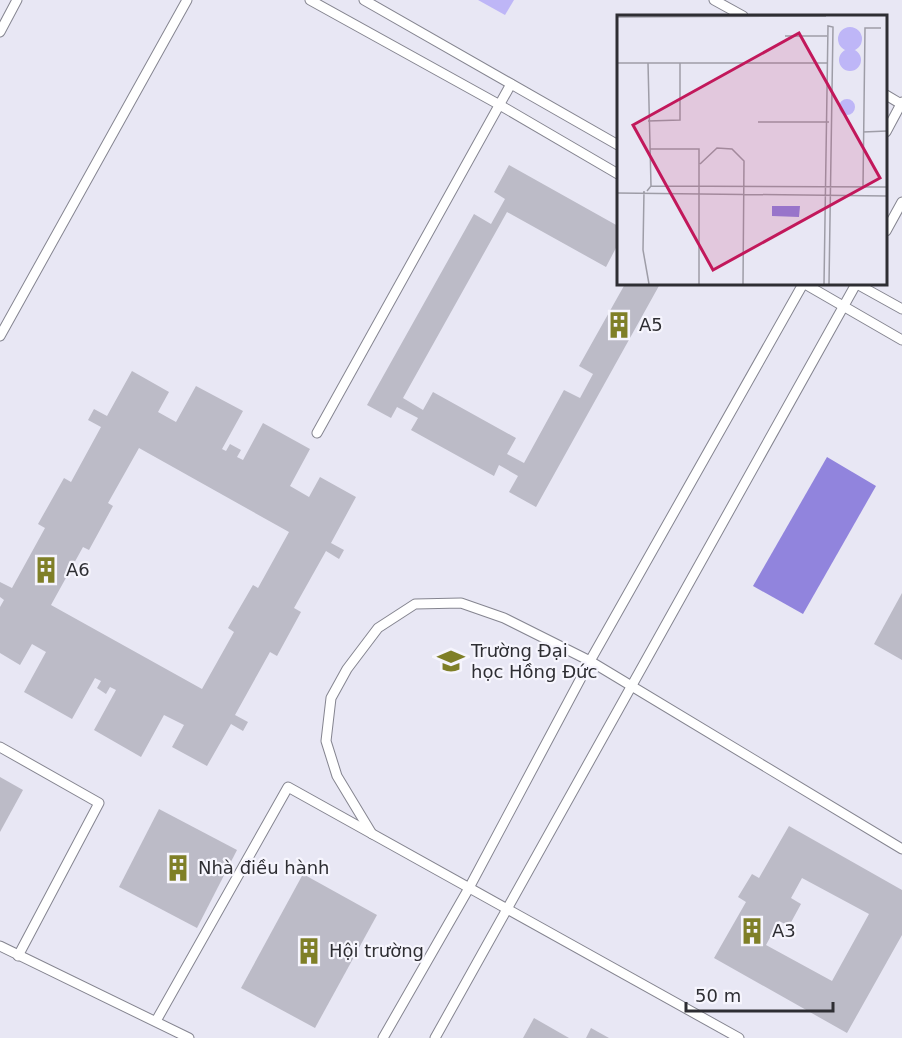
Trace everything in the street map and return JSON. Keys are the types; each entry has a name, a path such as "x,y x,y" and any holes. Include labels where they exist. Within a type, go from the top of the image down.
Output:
{"lane":[{"path":"0,32 17,0"},
{"path":"0,336 187,0"},
{"path":"310,0 498,104 617,173"},
{"path":"364,0 617,144"},
{"path":"714,0 742,15"},
{"path":"317,433 511,84"},
{"path":"887,96 902,103 887,129"},
{"path":"887,228 902,202"},
{"path":"383,1038 469,888 590,661 803,285"},
{"path":"806,285 902,340"},
{"path":"435,1038 856,285"},
{"path":"859,285 902,309"},
{"path":"372,834 337,776 326,741 332,698 347,669 378,628 415,604 461,603 504,618 590,661 902,849"},
{"path":"0,747 99,803 18,956"},
{"path":"156,1021 288,787 739,1038"},
{"path":"0,946 189,1038"}],"shaded area":[{"path":"478,0 514,0 505,15"},
{"path":"827,457 876,486 803,614 753,586"}],"building":[{"name":"A5","path":"509,165 617,225 617,246 606,267 507,212 403,398 423,410 433,392 516,438 507,454 524,463 564,390 580,398 593,374 579,366 624,285 659,285 536,507 509,492 518,476 499,465 494,476 411,430 418,418 397,407 391,418 367,405 474,214 491,224 505,199 494,192"},
{"name":"A6","path":"132,371 169,392 158,412 176,422 196,386 243,411 222,449 226,451 230,444 241,450 237,457 243,460 263,423 310,449 290,486 309,497 320,477 356,497 331,543 344,550 339,559 326,551 294,608 301,612 277,656 270,652 235,715 248,722 243,731 231,724 207,766 172,747 184,725 164,715 141,757 94,730 116,690 110,687 106,694 97,688 101,681 95,678 72,719 24,692 46,652 32,644 20,665 0,653 0,607 4,600 0,597 0,582 12,588 45,528 38,524 64,478 71,482 101,427 88,420 94,409 107,416","holes":["139,448 289,532 258,588 253,585 228,628 234,632 202,689 51,605 83,547 89,550 113,506 108,503"]},
{"path":"902,593 902,660 874,644"},
{"path":"0,777 23,790 0,832"},
{"name":"Nhà điều hành","path":"159,809 237,850 197,928 119,887"},
{"name":"A3","path":"789,826 902,890 902,935 847,1033 714,958 746,902 738,897 752,874 759,878","holes":["802,878 869,914 832,981 766,945 779,921 789,926 801,904 791,898"]},
{"name":"Hội trường","path":"303,874 377,915 315,1028 241,988"},
{"path":"534,1018 569,1038 523,1038"},
{"path":"591,1028 609,1038 586,1038"}],"place":[{"name":"A5","path":"619,325"},
{"name":"A6","path":"46,570"},
{"name":"Trường Đại học Hồng Đức","path":"451,661"},
{"name":"Nhà điều hành","path":"178,868"},
{"name":"A3","path":"752,931"},
{"name":"Hội trường","path":"309,951"}]}
